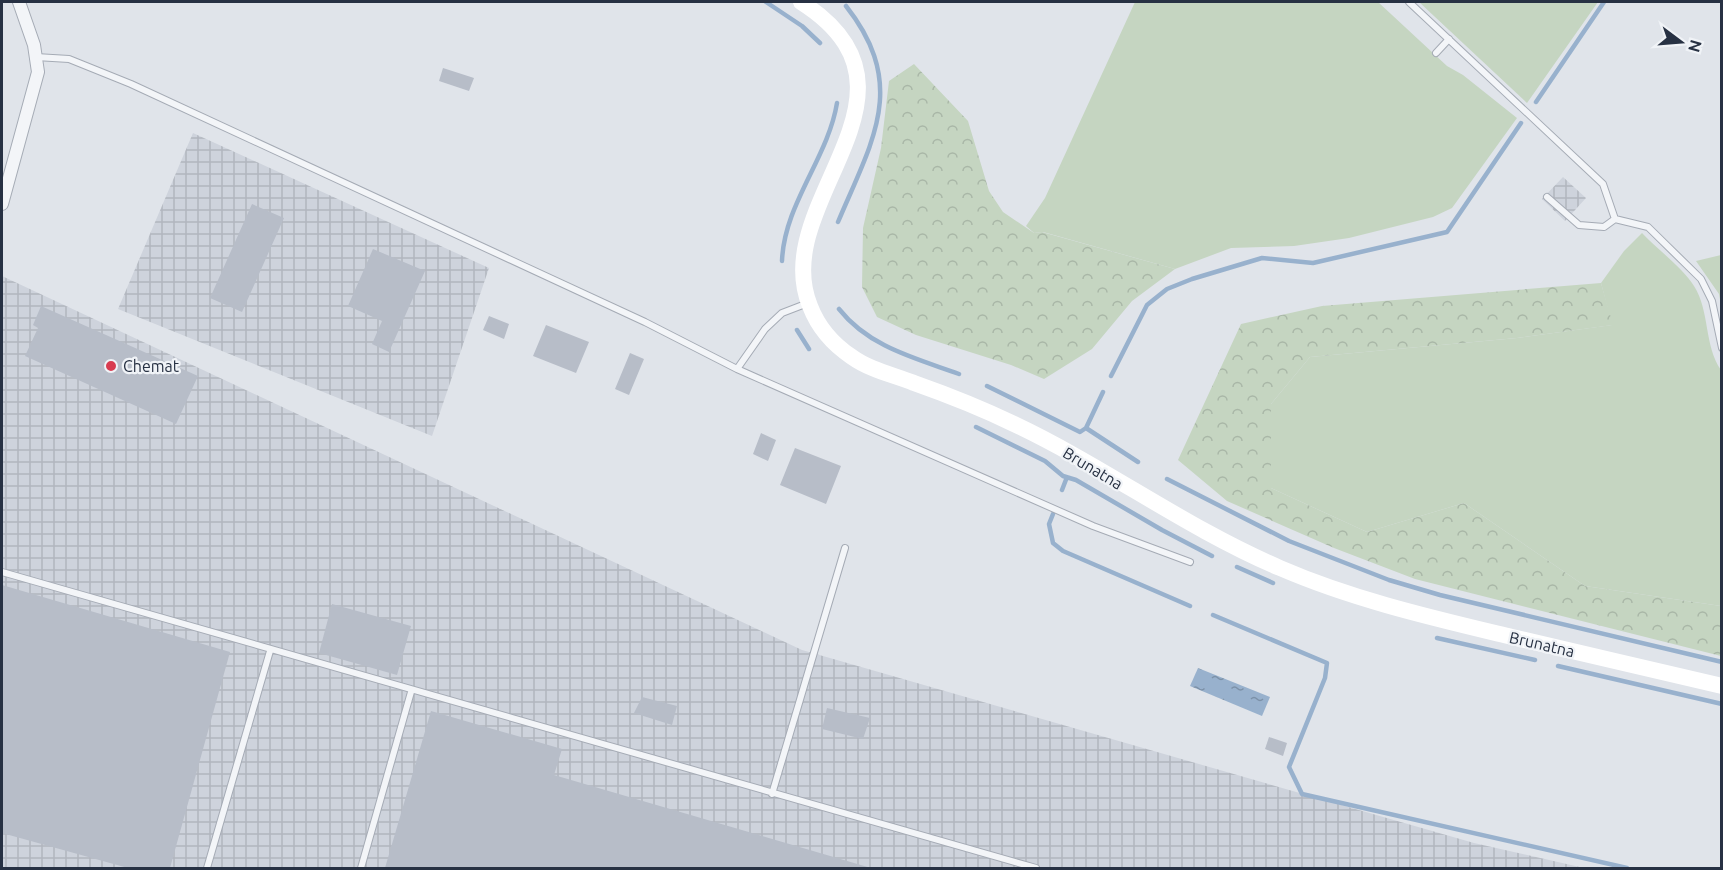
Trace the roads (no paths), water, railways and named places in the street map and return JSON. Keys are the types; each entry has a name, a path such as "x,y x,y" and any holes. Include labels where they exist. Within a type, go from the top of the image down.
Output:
{"street":[{"path":"2,204 35,87 36,57 19,2"},
{"name":"Brunatna","path":"801,2 832,27 848,48 856,70 856,115 811,227 803,271 808,303 828,336 854,359 1014,423 1054,444 1190,525 1323,585 1423,615 1722,686"}],"lane":[{"path":"1409,2 1603,184 1615,219"},
{"path":"1436,52 1449,39"},
{"path":"36,57 69,59 131,84 645,322 737,369 1094,526 1190,562"},
{"path":"1547,197 1579,225 1604,227 1615,219 1648,227 1701,279 1712,301 1722,348"},
{"path":"737,369 765,330 782,313 808,303"},
{"path":"772,794 845,548"},
{"path":"2,572 411,692 1036,868"},
{"path":"207,868 270,651"},
{"path":"361,868 411,692"}],"water":[{"path":"1198,668 1270,697 1262,716 1190,686"}],"waterway":[{"path":"766,2 802,26 820,43"},
{"path":"1536,102 1604,2"},
{"path":"838,222 872,139 878,114 880,88 876,62 865,35 846,6"},
{"path":"782,261 790,220 825,143 837,103"},
{"path":"1111,376 1147,305 1167,289 1262,258 1313,263 1447,232 1521,123"},
{"path":"839,309 864,333 879,342 894,350 959,374"},
{"path":"797,330 809,349"},
{"path":"987,386 1080,432 1086,428 1138,462"},
{"path":"1086,428 1103,392"},
{"path":"976,427 1045,461 1063,476 1076,480 1212,556"},
{"path":"1062,490 1067,477"},
{"path":"1167,479 1289,541 1389,580 1440,595 1722,662"},
{"path":"1053,514 1049,524 1053,543 1063,551 1190,606"},
{"path":"1237,567 1273,583"},
{"path":"1213,615 1327,663 1325,678 1289,767 1302,794 1627,868"},
{"path":"1437,638 1535,660"},
{"path":"1558,666 1722,704"}],"place":[{"name":"Chemat","path":"111,366"}]}
